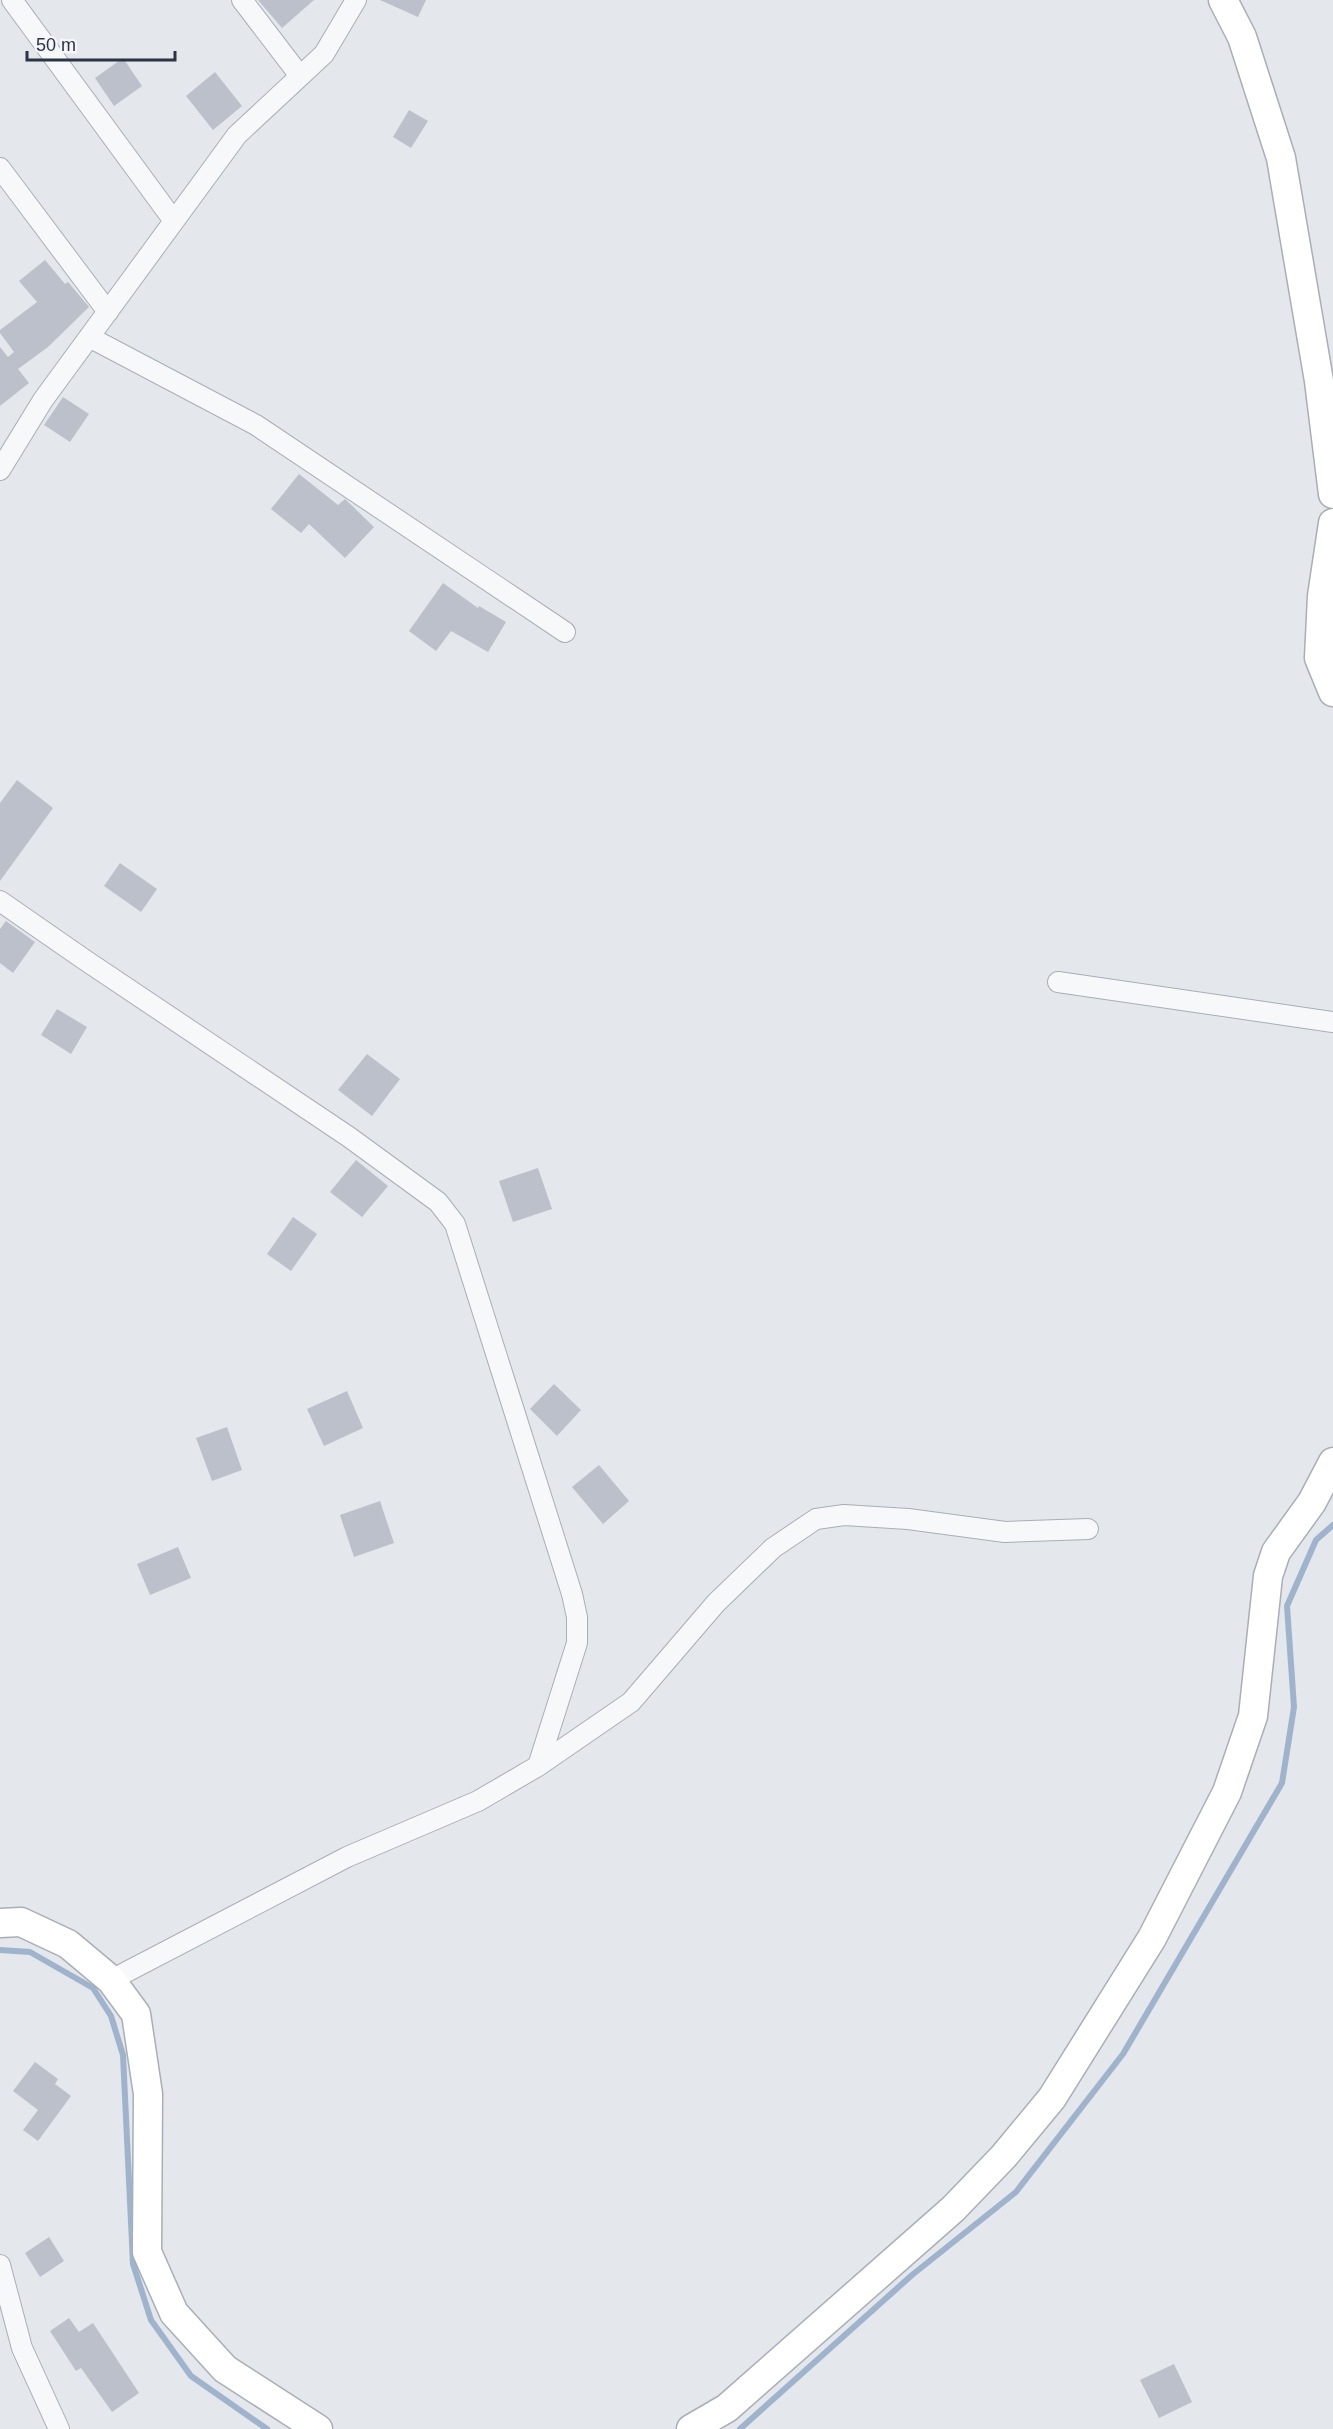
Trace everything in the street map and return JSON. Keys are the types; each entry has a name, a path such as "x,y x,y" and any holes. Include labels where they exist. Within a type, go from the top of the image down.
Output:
{"street":[{"path":"12,0 174,221"},
{"path":"242,0 300,76"},
{"path":"2,459 237,135 324,54 357,0"},
{"path":"1223,0 1242,37 1281,158 1319,381 1333,495"},
{"path":"0,168 108,312"},
{"path":"89,337 256,425 565,632"},
{"path":"1333,523 1322,596 1319,658 1333,692"},
{"path":"0,901 349,1137 438,1202 455,1224 572,1594 577,1617 577,1643 538,1766"},
{"path":"1058,982 1333,1022"},
{"path":"691,2429 727,2408 953,2209 1004,2156 1052,2098 1152,1938 1227,1792 1253,1716 1268,1576 1276,1552 1312,1502 1333,1462"},
{"path":"111,1980 347,1857 478,1801 538,1766 631,1702 716,1603 773,1548 816,1519 844,1515 908,1519 1005,1532 1088,1529"},
{"path":"0,1923 21,1922 68,1944 111,1980 135,2014 148,2094 147,2252 174,2313 225,2369 318,2429"},
{"path":"0,2265 22,2348 59,2429"}],"building":[{"path":"258,0 314,0 282,28"},
{"path":"380,0 426,0 418,17"},
{"path":"123,58 142,86 114,106 95,78"},
{"path":"215,72 242,106 213,130 186,96"},
{"path":"409,110 428,121 411,148 393,137"},
{"path":"45,260 65,284 68,282 89,307 48,347 18,369 29,383 0,406 0,347 8,357 14,352 0,330 37,302 19,281"},
{"path":"63,397 89,414 70,442 44,425"},
{"path":"299,474 338,505 345,499 374,527 345,558 309,524 301,533 271,509"},
{"path":"443,583 478,608 479,606 506,622 488,652 451,631 436,651 409,631"},
{"path":"17,780 53,808 0,881 0,803"},
{"path":"120,863 157,889 141,912 104,886"},
{"path":"6,921 35,942 13,973 0,963 0,929"},
{"path":"57,1009 87,1027 71,1054 41,1035"},
{"path":"367,1054 400,1079 372,1116 338,1090"},
{"path":"356,1160 388,1186 362,1217 330,1192"},
{"path":"538,1168 552,1209 513,1222 499,1181"},
{"path":"293,1217 317,1234 291,1271 267,1254"},
{"path":"554,1384 581,1410 557,1436 530,1409"},
{"path":"347,1391 363,1428 324,1446 307,1409"},
{"path":"227,1427 242,1470 212,1481 196,1438"},
{"path":"599,1465 629,1501 603,1524 572,1487"},
{"path":"380,1501 394,1543 354,1557 340,1515"},
{"path":"178,1547 191,1578 150,1595 137,1564"},
{"path":"35,2062 58,2079 55,2084 71,2096 38,2141 23,2130 38,2110 13,2091"},
{"path":"49,2237 64,2261 40,2277 25,2253"},
{"path":"69,2318 79,2332 93,2323 139,2393 112,2412 81,2368 76,2371 50,2331"},
{"path":"1174,2364 1192,2402 1159,2418 1140,2380"}],"waterway":[{"path":"740,2429 912,2275 1016,2192 1123,2054 1282,1783 1294,1707 1287,1606 1316,1540 1333,1525"},
{"path":"0,1950 30,1952 93,1988 111,2016 123,2055 133,2264 151,2320 191,2376 267,2429"}]}
